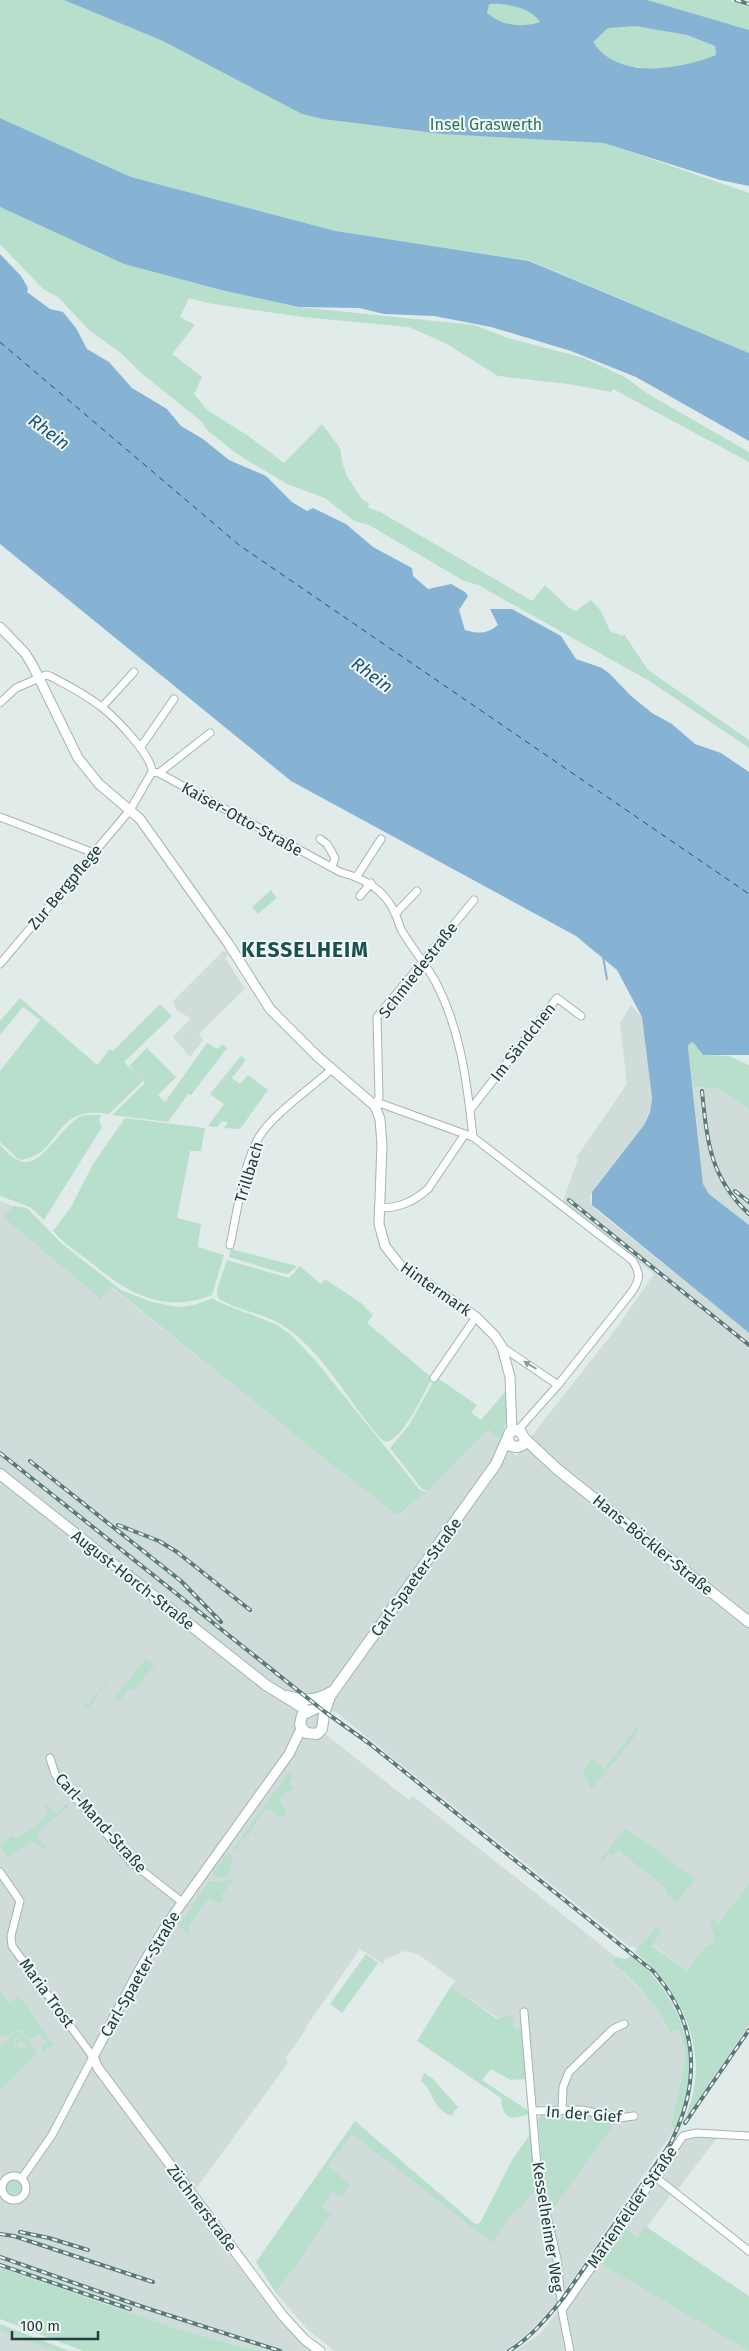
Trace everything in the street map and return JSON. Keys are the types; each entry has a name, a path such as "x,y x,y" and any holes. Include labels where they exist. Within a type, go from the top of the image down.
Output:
{"main road":[{"name":"Carl-Spaeter-Straße","path":"333,1692 323,1719 324,1726 320,1732 303,1728 302,1715 322,1706 333,1692 496,1464 517,1438"},
{"name":"Hans-Böckler-Straße","path":"517,1438 749,1622"},
{"name":"August-Horch-Straße","path":"0,1474 266,1686 298,1715 303,1728"},
{"name":"August-Horch-Straße","path":"266,1686 311,1710"},
{"name":"Carl-Spaeter-Straße","path":"305,1700 320,1698 333,1692"},
{"name":"August-Horch-Straße","path":"283,1696 305,1700"},
{"path":"311,1710 320,1713 323,1719"}],"street":[{"path":"0,627 25,653 78,758 100,784 140,819 228,943 279,1020 332,1069 376,1106 382,1104 473,1137"},
{"path":"102,707 134,672"},
{"path":"0,703 16,688 39,678 50,676 102,707 140,748 155,772 210,733"},
{"path":"140,748 174,699"},
{"name":"Zur Bergpflege","path":"0,964 130,810 155,772"},
{"name":"Kaiser-Otto-Straße","path":"155,772 332,867 357,876 379,889 441,994 456,1032 465,1070 473,1137"},
{"path":"0,817 94,853"},
{"name":"Kaiser-Otto-Straße","path":"320,839 332,851 335,858 332,867"},
{"path":"357,876 382,840"},
{"path":"360,896 371,883"},
{"path":"395,914 417,891"},
{"name":"Schmiedestraße","path":"376,1106 378,1097 377,1017 474,900"},
{"name":"Im Sändchen","path":"470,1110 557,998 581,1016"},
{"name":"Trillbach","path":"230,1245 244,1179 258,1138 273,1121 332,1069"},
{"name":"Hintermark","path":"376,1106 380,1119 382,1145 379,1208 381,1236 390,1256 400,1265 476,1317 490,1329 502,1347 510,1377 517,1438"},
{"path":"379,1208 401,1206 420,1196 428,1189 465,1134"},
{"name":"Carl-Spaeter-Straße","path":"473,1137 634,1261 639,1272 638,1282 517,1438"},
{"path":"434,1378 476,1317"},
{"name":"Hintermark","path":"502,1347 558,1385"},
{"name":"Carl-Spaeter-Straße","path":"22,2178 48,2143 152,1948 182,1902 289,1754 295,1751 303,1728"},
{"name":"Carl-Mand-Straße","path":"50,1758 55,1774 131,1862 182,1902"},
{"name":"Maria Trost","path":"0,1872 20,1901 11,1936 12,1946 93,2057"},
{"name":"Kesselheimer Weg","path":"524,2012 534,2111 538,2178 557,2258 562,2311 570,2351"},
{"path":"562,2110 565,2079 569,2072 612,2029 624,2024"},
{"name":"Züchnerstraße","path":"93,2057 98,2068 282,2316 305,2340 320,2351"},
{"name":"In der Gief","path":"534,2111 582,2110 619,2118 634,2116"},
{"name":"Marienfelder Straße","path":"562,2311 683,2136 696,2133 749,2136"},
{"name":"Carl-Spaeter-Straße","path":"12,2175 22,2178 26,2188 25,2194 15,2200 9,2199 2,2192 2,2179 12,2175"},
{"path":"654,2176 749,2251"}],"shaded area":[{"path":"224,950 228,955 225,958 245,989 199,1034 203,1040 190,1057 173,1037 191,1018 177,1011 173,1001"},
{"path":"631,1005 642,1017 652,1104 644,1125 595,1187 590,1196 591,1203 596,1210 749,1333 749,1883 719,1923 711,1918 714,1934 712,1944 706,1946 687,1971 652,1945 662,1930 657,1926 637,1950 632,1946 630,1947 333,1710 320,1730 409,1800 413,1796 616,1957 612,1962 649,1998 661,2015 669,2033 679,2030 686,2056 671,2125 675,2129 555,2305 525,2336 505,2351 335,2351 307,2329 276,2293 331,2215 322,2207 332,2191 342,2197 351,2185 327,2166 352,2134 492,2243 512,2213 521,2208 535,2190 551,2212 616,2120 530,2112 522,2029 514,2029 451,1986 455,1981 418,1954 405,1951 386,1959 383,1964 360,1949 307,2028 288,2055 285,2056 288,2063 198,2186 185,2197 286,2327 313,2351 266,2351 246,2348 180,2330 0,2268 0,1201 13,1206 3,1217 102,1298 111,1287 326,1460 399,1515 428,1491 488,1428 516,1456 618,1326 654,1274 563,1201 578,1159 576,1158 627,1084 620,1023"},
{"path":"714,1086 725,1090 749,1110 749,1225 709,1194 703,1184 693,1087"},
{"path":"689,2136 718,2137 677,2190 660,2177 659,2173 681,2140"},
{"path":"655,2181 672,2193 639,2237 623,2226"},
{"path":"600,2263 678,2307 749,2351 515,2351 541,2333 557,2312 564,2311 597,2264"},
{"path":"0,2330 53,2351 0,2351"}],"green space":[{"name":"Insel Graswerth","path":"0,0 729,0 749,7 749,30 730,24 647,27 687,35 715,46 716,55 676,67 656,69 635,66 611,145 749,193 749,353 531,261 336,231 131,177 0,118"},
{"path":"0,207 124,264 221,290 299,307 474,325 508,338 584,358 625,377 648,394 749,452 749,462 613,389 611,392 568,384 498,376 447,344 409,327 302,317 207,303 189,298 180,317 195,325 172,354 202,377 194,394 207,410 247,435 284,463 322,424 340,448 347,476 362,499 370,504 367,507 382,513 532,601 545,585 568,607 576,611 591,600 601,611 610,631 622,636 624,634 648,670 749,740 749,748 651,682 478,585 464,581 369,525 354,521 325,498 287,484 237,454 207,430 201,421 140,372 121,353 89,330 58,297 43,289 0,244"},
{"path":"271,890 277,898 258,914 252,907"},
{"path":"20,998 97,1065 110,1049 115,1053 113,1051 160,1004 172,1016 124,1062 143,1081 109,1114 90,1113 77,1116 67,1122 45,1148 36,1155 22,1160 17,1158 0,1142 0,1071 40,1020 23,1007 0,1035 0,1021"},
{"path":"693,1042 703,1055 729,1056 749,1065 749,1110 724,1091 693,1087 688,1047"},
{"path":"207,1043 217,1049 222,1044 227,1048 191,1095 188,1094 168,1122 112,1115 145,1083 129,1066 147,1048 176,1077 158,1095 165,1102"},
{"path":"241,1056 246,1060 232,1078 240,1084 248,1075 268,1090 240,1129 224,1128 228,1122 222,1121 217,1127 208,1126 224,1104 210,1094"},
{"path":"85,1115 101,1115 99,1120 102,1127 44,1220 30,1207 0,1196 0,1145 18,1160 27,1162 44,1153 68,1126"},
{"path":"125,1118 205,1128 201,1151 190,1151 177,1218 201,1224 198,1247 224,1255 212,1295 194,1301 177,1302 161,1301 131,1291 70,1247 53,1231 71,1207 93,1164"},
{"path":"13,1206 27,1208 61,1243 121,1290 152,1302 178,1307 194,1305 213,1298 216,1301 275,1324 290,1334 315,1360 420,1490 427,1492 398,1515 326,1460 112,1287 101,1299 3,1217"},
{"path":"231,1249 297,1266 288,1274 282,1273 229,1257"},
{"path":"227,1260 289,1278 300,1266 321,1284 325,1279 361,1303 373,1315 367,1323 432,1378 413,1414 394,1438 387,1442 382,1440 326,1367 302,1340 271,1319 226,1303 218,1298 217,1290"},
{"path":"436,1377 477,1405 471,1413 481,1420 509,1387 507,1418 501,1441 488,1429 428,1491 422,1489 390,1448 409,1425"},
{"path":"146,1659 154,1665 153,1667 134,1690 128,1690 119,1701 116,1700 115,1696"},
{"path":"121,1663 90,1706 92,1709 90,1710 84,1704 85,1702 88,1705"},
{"path":"637,1727 639,1731 608,1770 605,1767"},
{"path":"591,1759 607,1771 592,1789 583,1773"},
{"path":"289,1772 293,1774 289,1784 294,1788 290,1793 286,1791 279,1800 286,1813 282,1818 266,1808 251,1830 260,1836 255,1836 252,1832 238,1844 240,1847 236,1850 233,1849"},
{"path":"47,1804 55,1813 66,1804 68,1807 39,1831 37,1837 46,1847 43,1850 37,1843 30,1841 10,1856 6,1855 0,1846 12,1836 16,1839 36,1826 49,1811 45,1806"},
{"path":"626,1828 695,1879 676,1903 667,1894 665,1887 617,1849 617,1854 615,1853 612,1856 609,1853 603,1861 600,1859"},
{"path":"229,1853 233,1860 229,1874 216,1877 212,1874"},
{"path":"235,1877 221,1896 224,1898 219,1904 210,1897 188,1926 191,1929 187,1933 178,1926 209,1881 221,1882"},
{"path":"749,1883 749,2025 688,2115 694,2090 696,2068 694,2046 688,2024 679,2004 667,1985 652,1967 635,1952 657,1926 662,1930 652,1946 687,1971 706,1946 712,1944 714,1934 710,1928 711,1918 719,1923"},
{"path":"366,1954 378,1963 342,2013 330,2004"},
{"path":"633,1955 651,1973 665,1992 677,2013 685,2035 689,2058 689,2081 685,2105 675,2129 671,2125 686,2056 679,2030 669,2033 665,2022 653,2003 612,1962 616,1957 626,1959"},
{"path":"451,1986 497,2019 512,2015 514,2029 522,2028 527,2079 511,2080 491,2069 482,2080 530,2112 535,2190 521,2208 512,2213 492,2243 352,2134 328,2166 351,2185 342,2197 332,2192 322,2207 332,2214 276,2293 256,2262 355,2121 475,2224 480,2223 512,2160 529,2136 528,2114 512,2118 508,2116 502,2105 501,2098 417,2041"},
{"path":"0,1991 10,2003 19,1996 54,2045 43,2052 41,2047 47,2042 41,2035 30,2039 20,2030 5,2038 0,2034"},
{"path":"16,2032 22,2033 14,2040 15,2047 27,2048 23,2041 18,2042 18,2046 15,2045 17,2038 24,2034 37,2053 0,2090 0,2047"},
{"path":"424,2073 432,2078 458,2107 451,2116 439,2108 421,2081"},
{"path":"545,2112 582,2113 617,2120 551,2212 543,2183 538,2118"},
{"path":"14,2178 21,2181 24,2188 21,2195 14,2198 7,2195 4,2188 7,2181"},
{"path":"623,2226 638,2237 645,2226 749,2296 749,2351 600,2263 599,2259"},
{"path":"0,2268 180,2330 246,2348 266,2351 83,2351 0,2319"},
{"path":"0,2324 69,2351 53,2351 0,2330"}],"water":[{"path":"64,0 647,0 749,30 749,186 720,180 604,143 443,134 323,119 302,114 161,40","holes":["489,4 510,5 524,9 540,22 512,25 499,21 487,13","636,26 687,35 715,46 716,55 668,67 634,67 618,62 604,54 593,42 608,28"]},
{"path":"0,118 131,177 336,231 529,261 749,353 749,441 636,377 571,351 491,327 434,316 384,314 359,308 299,307 221,290 124,264 0,207"},
{"name":"Rhein","path":"0,254 21,276 28,288 27,292 50,309 63,312 76,328 87,349 109,362 132,388 167,409 181,426 203,439 229,460 266,476 292,502 307,511 313,508 346,524 373,547 412,568 413,576 428,589 451,584 465,592 468,596 459,610 465,630 479,633 486,632 498,625 490,609 512,609 561,636 576,659 602,668 652,713 672,724 695,744 721,753 749,772 749,1055 703,1055 693,1042 688,1047 703,1184 709,1194 749,1225 749,1333 592,1205 592,1192 644,1125 650,1112 652,1099 642,1017 617,970 576,936 291,781 0,544"}],"waterway":[{"path":"603,957 607,979"}],"ferry route":[{"path":"0,342 239,545 749,894"}],"railway":[{"path":"736,0 749,4"},
{"path":"702,1091 709,1142 718,1172 726,1187 749,1214"},
{"path":"735,1191 749,1202"},
{"path":"569,1200 749,1345"},
{"path":"0,1453 325,1712 370,1744 653,1971 669,1992 680,2013 688,2035 691,2057 686,2102 679,2125 668,2148"},
{"path":"30,1461 181,1581 221,1622"},
{"path":"118,1525 159,1541 177,1552 250,1610"},
{"path":"685,2123 749,2030"},
{"path":"509,2351 543,2322 561,2301 671,2143"},
{"path":"20,2232 49,2238 88,2250"},
{"path":"0,2234 14,2236 153,2282"},
{"path":"0,2257 143,2307 280,2351"},
{"path":"0,2265 130,2309"}],"district":[{"name":"KESSELHEIM","path":"305,950"}]}
